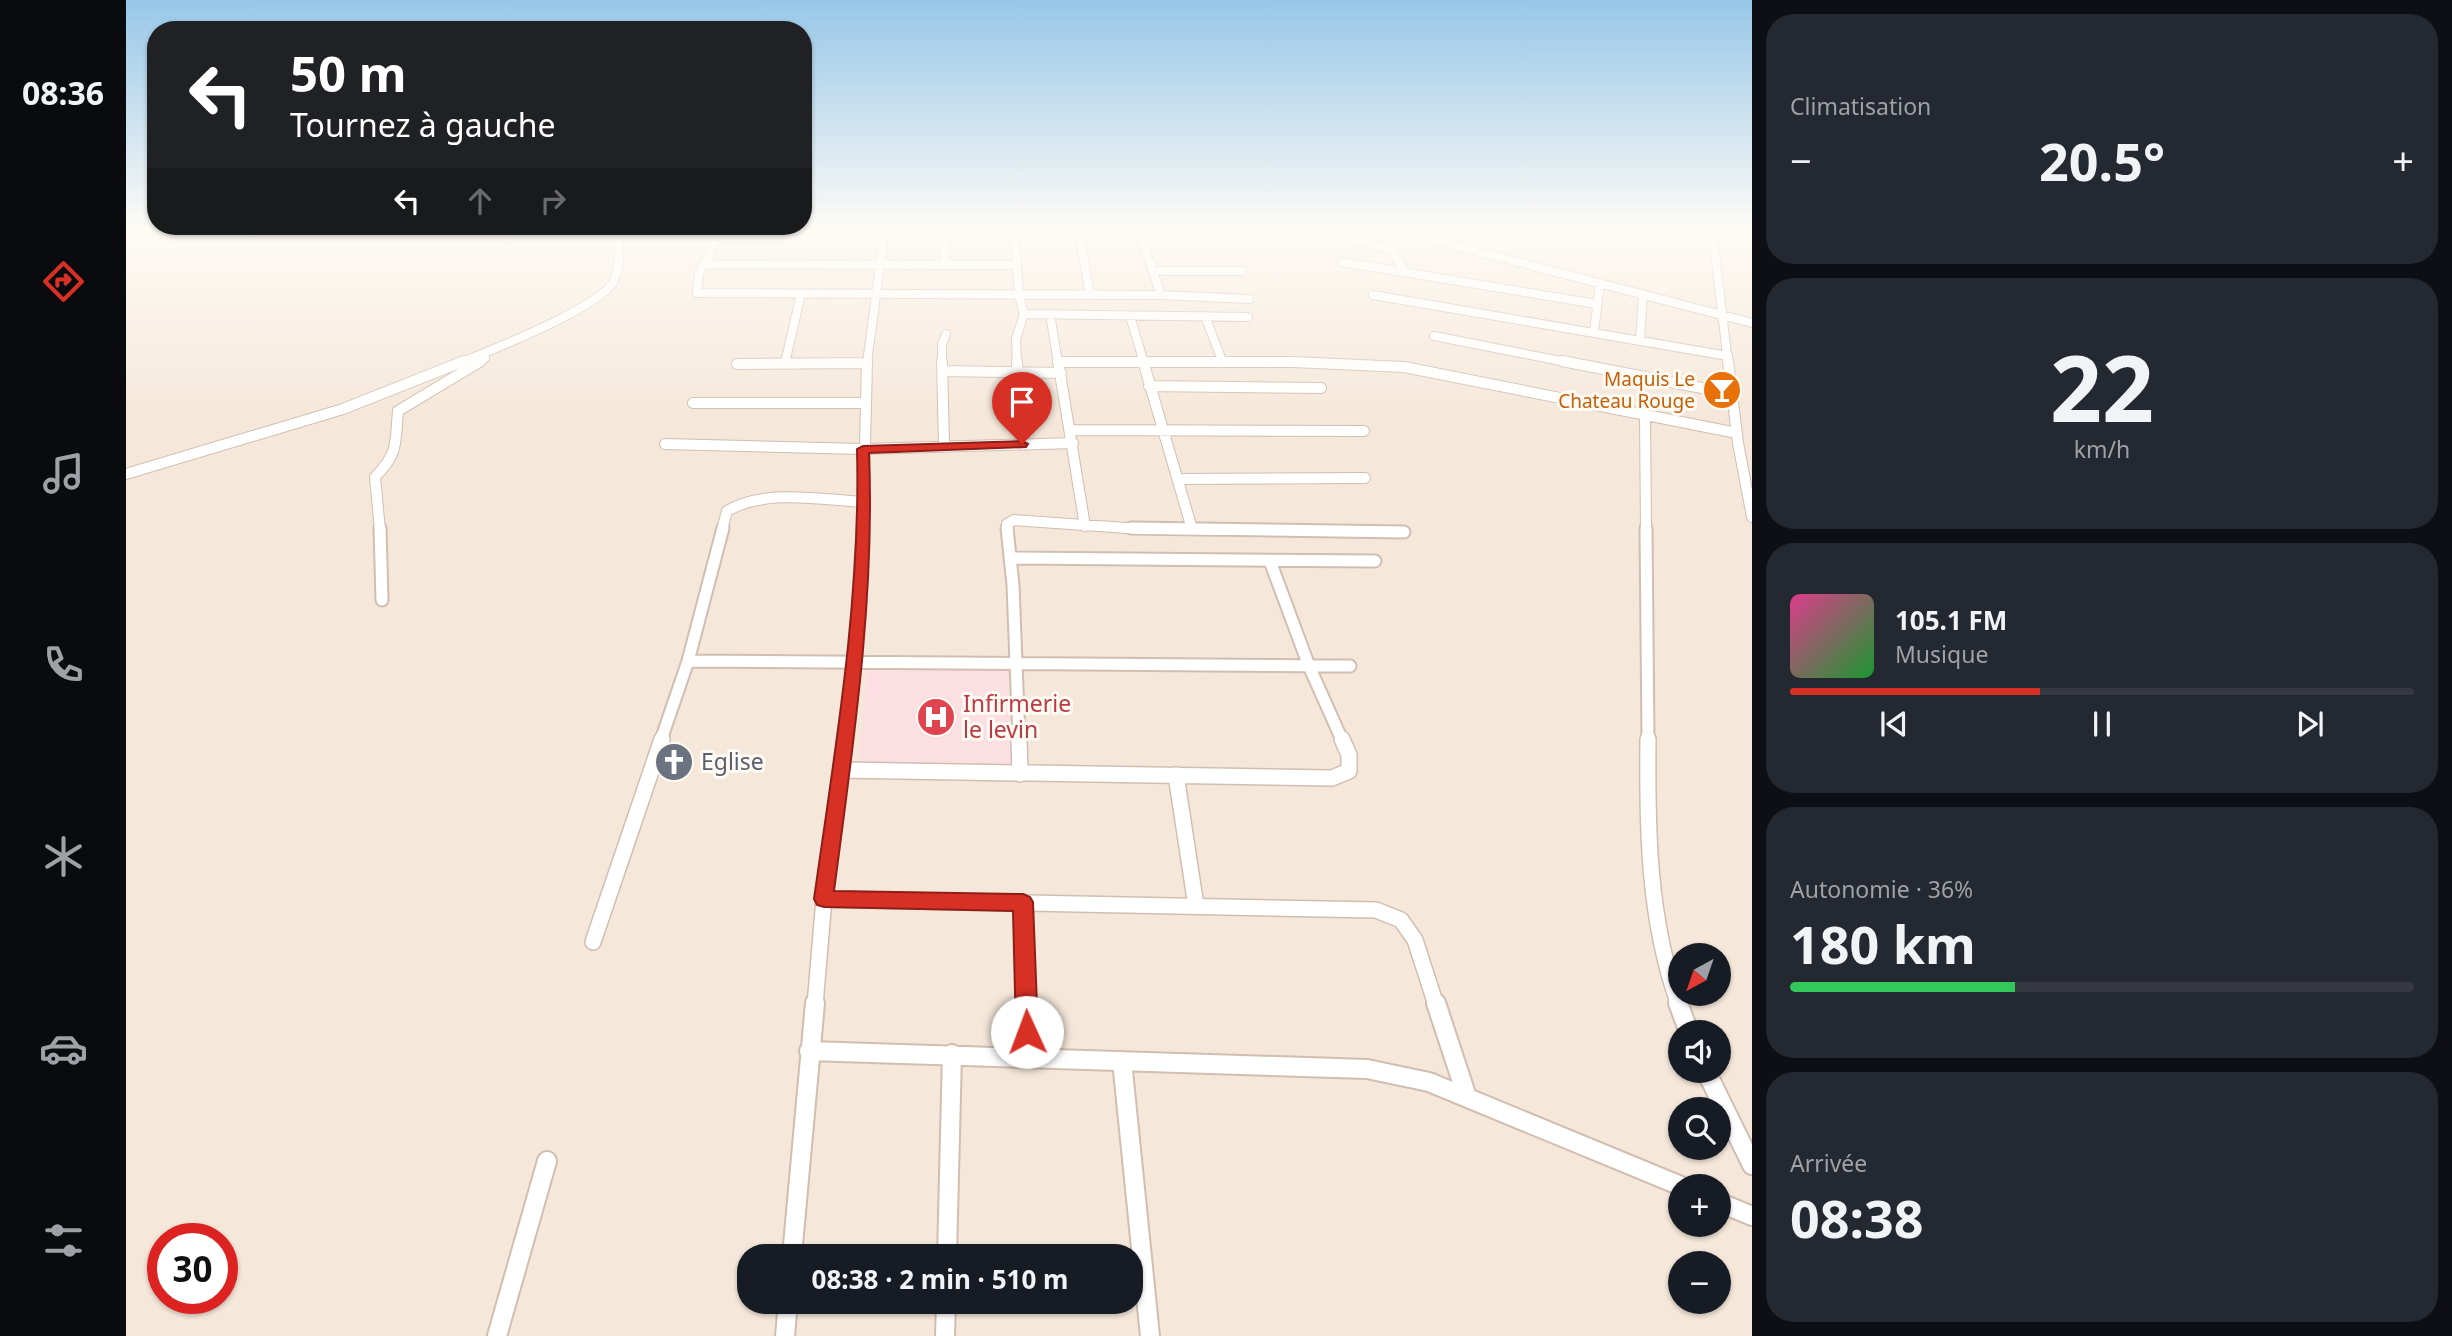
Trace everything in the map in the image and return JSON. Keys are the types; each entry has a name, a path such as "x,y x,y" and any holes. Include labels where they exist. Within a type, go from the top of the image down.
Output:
{"street":[{"path":"126,474 343,409 499,347 566,315 607,290"},
{"path":"696,290 699,293 1161,295 1249,299"},
{"path":"793,1244 824,899 855,663 865,502 864,403 876,290"},
{"path":"1019,290 1024,314 1016,339 1022,444"},
{"path":"1089,290 1090,295"},
{"path":"1159,290 1161,295"},
{"path":"1515,290 1597,304"},
{"path":"1594,332 1599,290"},
{"path":"1629,290 1752,323"},
{"path":"1720,290 1738,438 1752,517"},
{"path":"785,363 801,294"},
{"path":"1640,341 1643,294"},
{"path":"1373,295 1728,356"},
{"path":"1024,314 1248,317"},
{"path":"1050,314 1085,526"},
{"path":"1130,316 1192,529"},
{"path":"1205,316 1223,363"},
{"path":"944,447 942,341 946,334"},
{"path":"1434,336 1733,394"},
{"path":"382,600 380,522 375,477 391,461 394,454 398,411 464,373 499,347"},
{"path":"1059,362 1348,363 1404,367 1645,414 1738,438 1752,446"},
{"path":"737,364 867,363"},
{"path":"943,371 1061,373"},
{"path":"1149,386 1321,388"},
{"path":"693,403 864,403"},
{"path":"1645,414 1647,775 1652,892 1672,989 1684,1020"},
{"path":"1071,430 1364,431"},
{"path":"665,444 863,449 1073,443"},
{"path":"1178,479 1365,478"},
{"path":"593,942 688,661 727,511 752,500 865,502"},
{"path":"1020,774 1007,524 1014,520 1085,526 1404,532"},
{"path":"1010,558 1375,561"},
{"path":"841,770 1332,778 1349,771 1349,755 1309,666 1270,561"},
{"path":"688,661 1350,666"},
{"path":"1176,775 1196,906"},
{"path":"824,899 1376,910 1401,920 1415,940 1467,1097"},
{"path":"1023,902 1028,1058"},
{"path":"809,1052 1367,1069 1429,1082 1668,1181"},
{"path":"947,1244 952,1055"},
{"path":"1122,1061 1150,1336"},
{"path":"1712,1083 1752,1165"},
{"path":"497,1336 547,1161"},
{"path":"1731,1207 1752,1216"},
{"path":"785,1336 787,1314"},
{"path":"945,1336 946,1314"}],"shaded area":[{"path":"126,290 1752,290 1752,1336 126,1336"},
{"name":"Infirmerie le levin","path":"867,669 1008,669 1011,766 859,764"}],"place":[{"name":"Maquis Le Chateau Rouge","path":"1722,390"},
{"name":"Infirmerie le levin","path":"936,717"},
{"name":"Eglise","path":"674,762"}],"route":[{"path":"1022,444 863,449 865,502 855,663 824,899 1023,902 1027,1032"}]}
